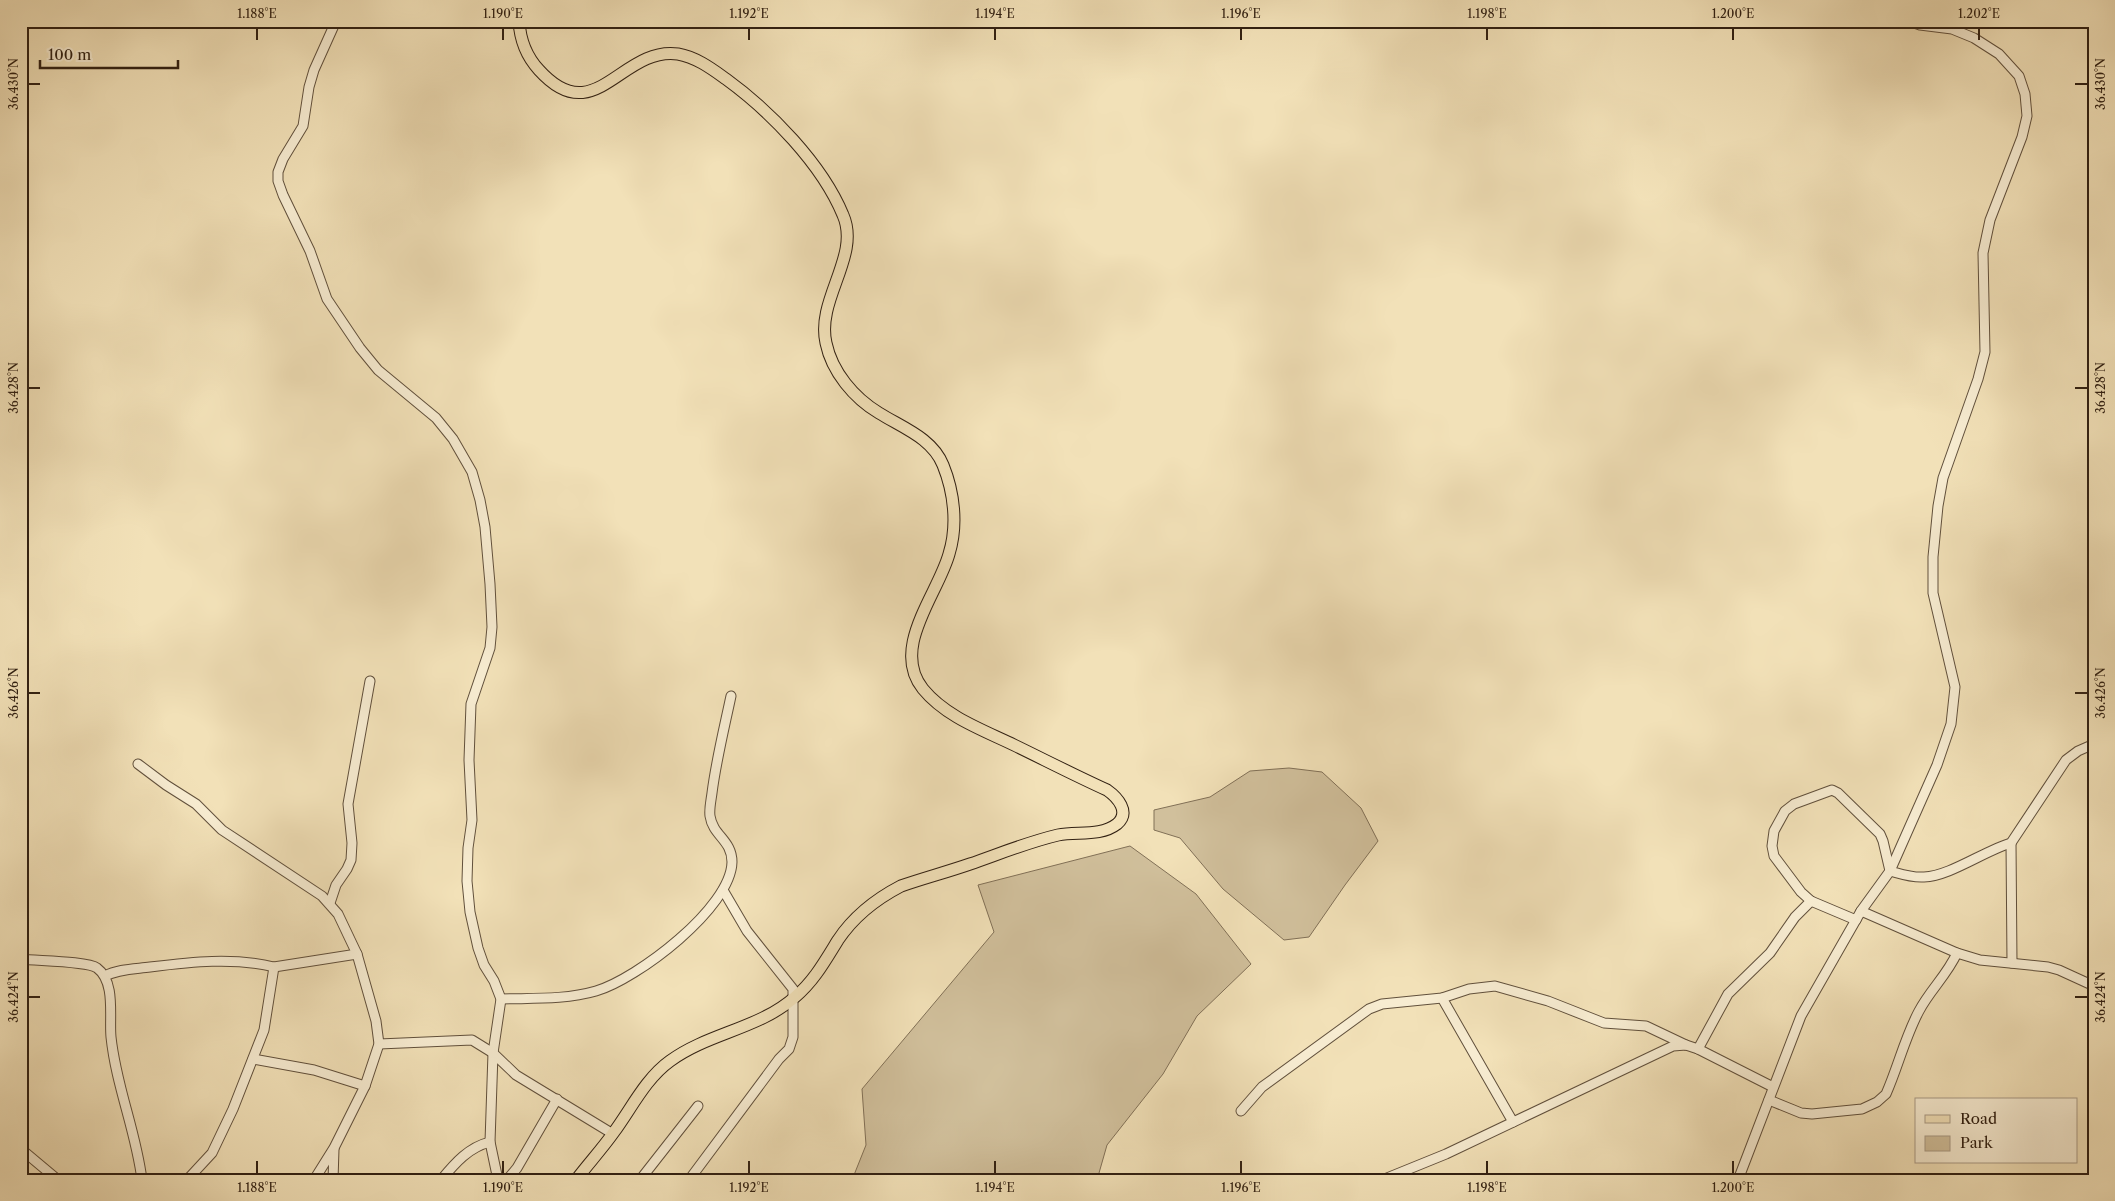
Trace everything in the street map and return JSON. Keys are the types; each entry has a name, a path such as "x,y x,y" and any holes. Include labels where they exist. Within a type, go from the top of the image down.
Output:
{"main road":[{"path":"519,21 525,48 532,62 545,76 573,92 586,92 602,88 625,69 654,55 682,55 710,68 753,99 793,140 830,189 848,230 844,258 826,312 825,342 830,357 839,374 860,398 875,411 924,440 936,452 948,480 954,522 951,545 943,571 917,627 912,645 912,660 921,686 957,717 1107,790 1122,805 1122,814 1119,822 1110,828 1098,832 1059,835 901,886 883,895 868,906 839,939 809,985 794,998 766,1018 686,1050 656,1073 613,1134 576,1180"}],"street":[{"path":"336,21 314,70 309,86 303,126 278,172 278,181 282,195 310,251 327,298 360,348 378,370 436,418 453,438 472,472 480,500 490,584 492,627 490,648 471,704 469,760 472,820 468,848 467,881 470,912 478,948 484,965 494,981 501,999 493,1053 490,1142 498,1180"},
{"path":"1738,1180 1802,1016 1861,911 1890,871 1936,765 1951,724 1955,687 1933,593 1933,557 1938,506 1943,478 1978,380 1985,352 1983,253 1990,220 2022,137 2027,116 2025,94 2019,76 1999,54 1974,38 1952,29 1920,25 1909,21"},
{"path":"330,903 336,885 351,860 352,843 348,804 370,681"},
{"path":"501,999 572,996 597,990 644,967 686,934 714,904 730,875 732,862 730,846 712,827 710,814 714,776 731,696"},
{"path":"2012,963 2011,843 2066,760 2078,751 2094,744"},
{"path":"138,764 196,804 222,830 322,896 338,914 357,954 376,1021 379,1044 365,1086 334,1148 314,1180"},
{"path":"1856,920 1811,901 1774,856 1774,831 1785,810 1794,804 1826,791 1838,793 1880,834 1890,871"},
{"path":"1890,871 1914,877 1927,877 1941,873 1997,847 2011,843"},
{"path":"689,1180 779,1058 790,1049 793,1037 794,998 791,984 748,931 723,890"},
{"path":"1698,1049 1728,994 1770,953 1795,917 1811,901"},
{"path":"1861,911 1956,953 1980,960 2060,970 2094,986"},
{"path":"1768,1100 1802,1113 1812,1114 1862,1109 1877,1102 1886,1094 1918,1012 1934,986 1944,977 1956,953"},
{"path":"105,976 123,970 192,962 223,961 253,963 274,967 357,954"},
{"path":"21,960 85,964 96,967 105,976 108,989 114,1060 133,1130 142,1180"},
{"path":"187,1180 212,1153 233,1109 264,1030 274,967"},
{"path":"1241,1111 1262,1087 1369,1009 1382,1004 1442,998 1469,989 1495,986 1548,1001 1604,1023 1646,1026 1686,1046 1698,1049 1773,1088"},
{"path":"1442,998 1513,1122"},
{"path":"379,1044 472,1040 493,1053 516,1075 613,1134"},
{"path":"1382,1180 1446,1154 1673,1046 1686,1046"},
{"path":"253,1059 314,1070 365,1086"},
{"path":"507,1180 517,1168 557,1100"},
{"path":"640,1180 698,1106"},
{"path":"442,1180 461,1158 476,1146 490,1142"},
{"path":"333,1180 334,1148"},
{"path":"21,1149 58,1180"}],"green space":[{"path":"1289,768 1322,772 1361,808 1378,841 1309,937 1284,940 1223,889 1180,838 1154,830 1154,810 1210,797 1250,771"},
{"path":"1130,846 1196,894 1251,964 1197,1016 1163,1074 1107,1145 1097,1180 852,1180 866,1145 862,1089 994,932 978,885"}]}
